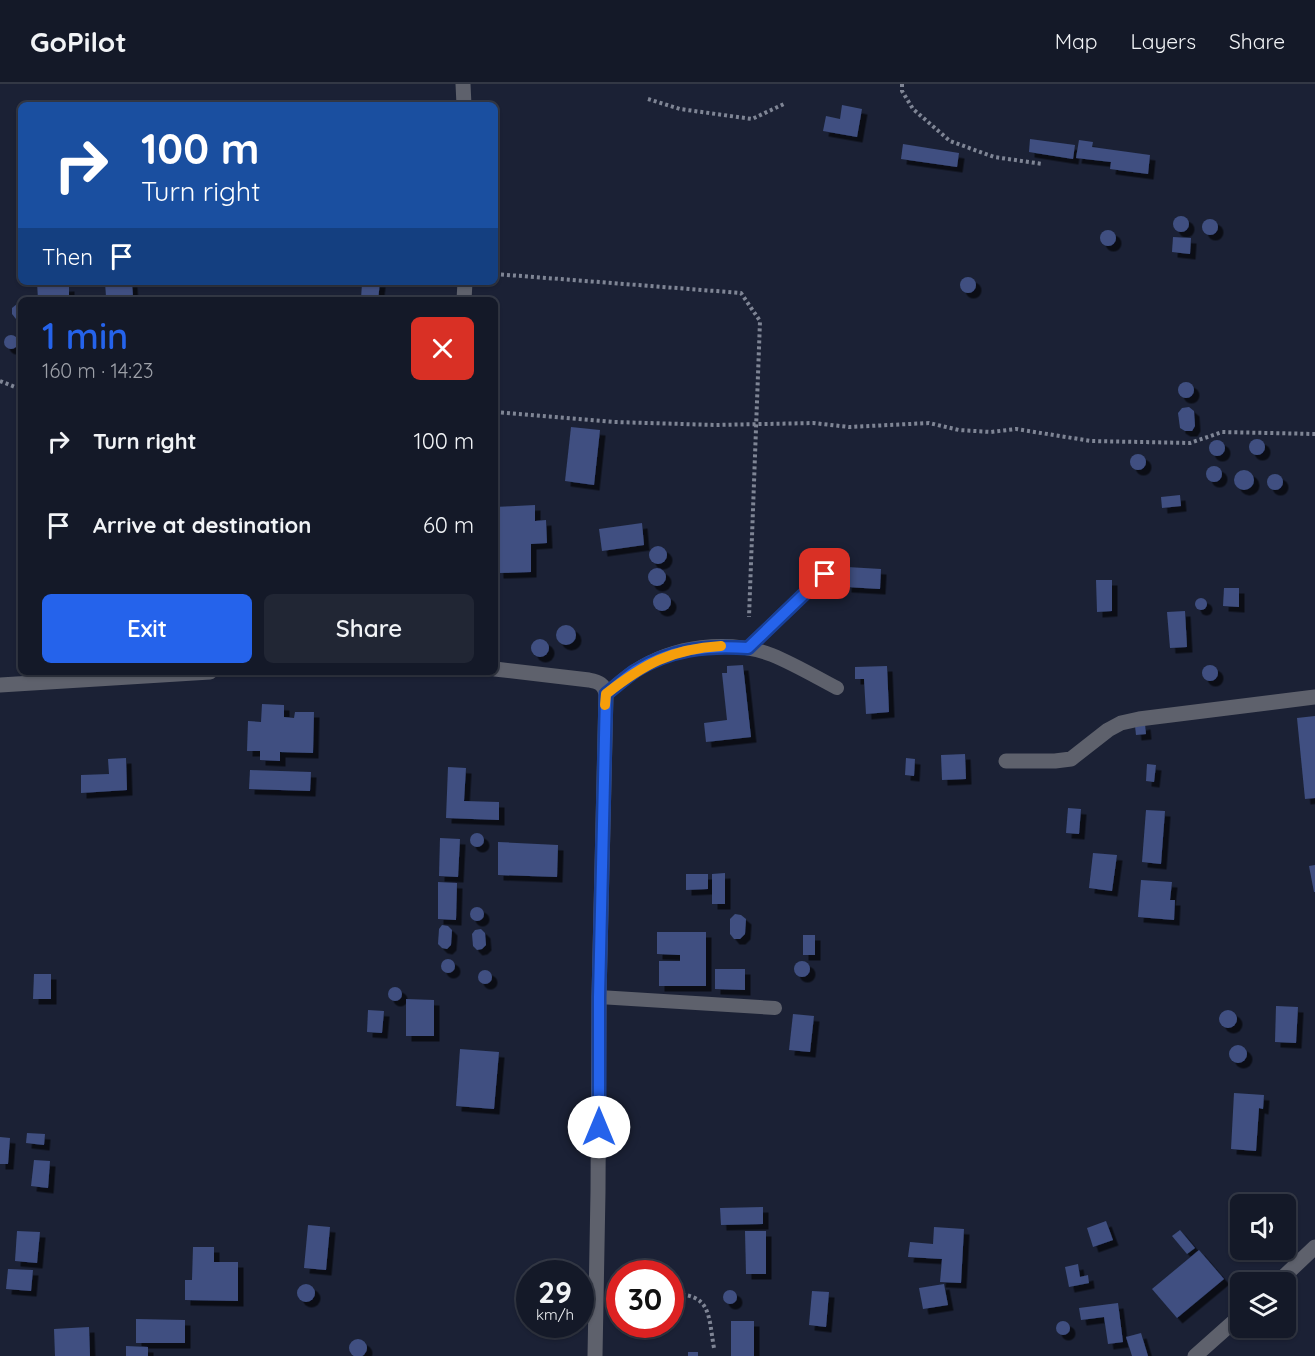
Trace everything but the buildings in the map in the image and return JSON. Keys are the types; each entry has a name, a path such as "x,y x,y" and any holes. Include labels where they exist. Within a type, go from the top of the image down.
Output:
{"street":[{"path":"463,84 464,102"},
{"path":"498,669 599,682 606,694 599,997 595,1356"},
{"path":"0,685 162,675"},
{"path":"1006,761 1071,759 1108,730 1121,723 1138,719 1315,697"},
{"path":"1292,1272 1312,1257"},
{"path":"1195,1356 1230,1325"}],"lane":[{"path":"748,648 825,574"},
{"path":"606,694 634,671 675,654 702,647 748,648 772,655 837,688"},
{"path":"599,997 775,1008"}],"path":[{"path":"902,84 902,91 913,109 950,141 994,157 1043,164"},
{"path":"648,99 680,109 752,119 786,103"},
{"path":"498,274 741,293 760,321 748,648"},
{"path":"0,381 18,386"},
{"path":"498,412 614,422 716,425 813,423 849,427 929,423 959,430 980,432 1016,429 1091,441 1190,443 1222,432 1315,434"},
{"path":"684,1295 692,1295 702,1300 708,1311 714,1348"}],"slow traffic":[{"path":"605,705 606,694 634,671 675,654 702,647 721,646"}],"route":[{"path":"599,1127 599,997 606,694 634,671 675,654 702,647 748,648 825,574"}]}
